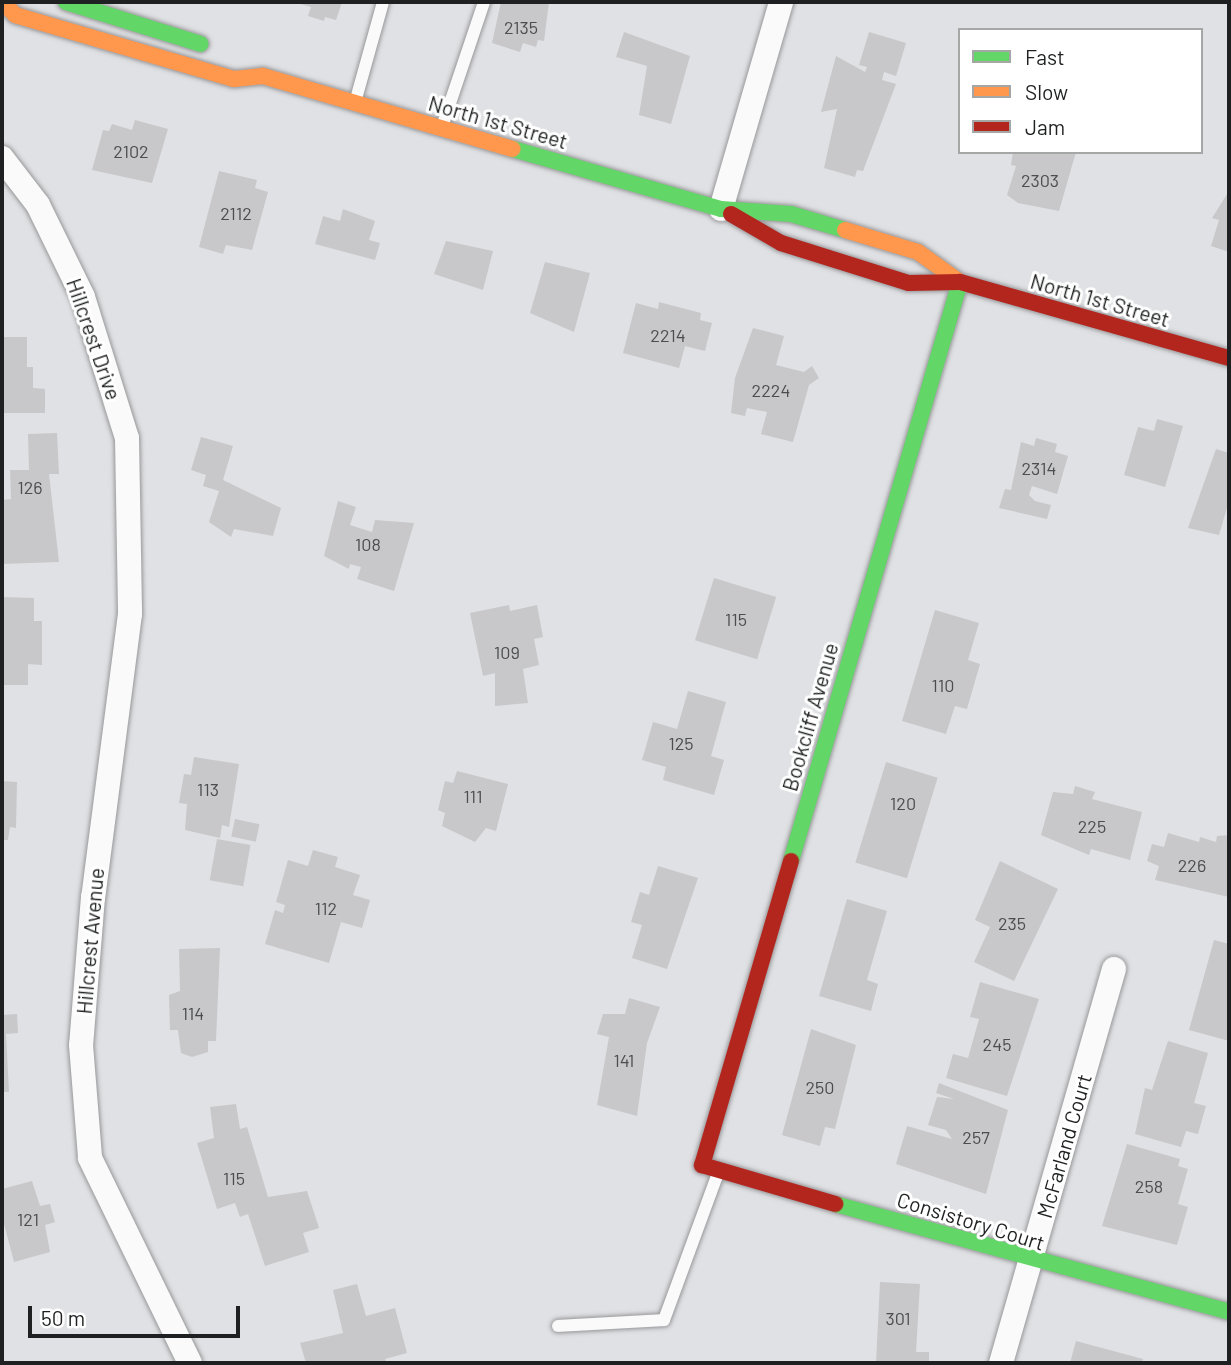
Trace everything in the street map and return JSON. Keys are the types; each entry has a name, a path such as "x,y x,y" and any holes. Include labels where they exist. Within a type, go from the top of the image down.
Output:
{"main road":[{"name":"North 1st Street","path":"4,2 15,15 234,79 263,76 722,209 791,214 918,252 960,282"},
{"path":"66,2 130,11 215,48"},
{"name":"North 1st Street","path":"240,57 263,76"},
{"name":"North 1st Street","path":"722,209 781,243 909,283 960,282 1229,358"},
{"name":"Bookcliff Avenue","path":"702,1165 960,282"},
{"name":"Consistory Court","path":"702,1165 1031,1262 1229,1312"}],"street":[{"path":"722,209 782,2"},
{"name":"Hillcrest Drive","path":"2,158 38,205 83,298 127,438 129,496"},
{"name":"Hillcrest Avenue","path":"129,496 130,614 93,897 82,1057 90,1158 190,1363"},
{"name":"McFarland Court","path":"1001,1363 1114,969"}],"lane":[{"path":"355,102 383,2"},
{"path":"442,128 484,2"},
{"path":"558,1326 664,1320 719,1170"}],"building":[{"path":"294,2 342,2 336,20 325,17 324,21 308,16 311,7"},
{"path":"501,2 549,2 544,41 538,40 536,47 523,43 520,52 492,43"},
{"path":"624,32 690,56 671,124 639,115 647,66 616,57"},
{"path":"869,32 906,43 896,76 884,72 882,80 896,84 863,171 857,170 855,177 824,168 837,109 821,112 836,56 865,72 867,67 859,65"},
{"path":"135,120 168,129 152,183 92,170 103,130 109,131 112,124 132,130"},
{"path":"1013,154 1075,154 1059,211 1018,203 1007,195 1016,166 1011,165"},
{"path":"219,171 257,180 255,188 268,192 252,250 226,245 223,254 199,247"},
{"path":"1229,191 1229,252 1211,246 1219,220 1212,218"},
{"path":"343,209 375,221 369,240 380,243 375,260 315,244 323,216 340,221"},
{"path":"446,241 493,251 483,290 434,274"},
{"path":"545,262 590,273 574,332 530,313"},
{"path":"659,302 701,313 700,320 712,323 705,351 685,346 679,368 623,353 636,303 658,309"},
{"path":"753,328 784,336 776,365 804,372 812,366 819,378 809,385 793,442 761,434 767,412 747,408 745,416 731,413 735,378"},
{"path":"2,337 27,337 27,367 33,367 33,388 45,389 45,413 2,413"},
{"path":"1157,419 1183,426 1165,487 1124,475 1138,427 1154,431"},
{"path":"57,433 59,474 49,474 59,562 2,564 2,500 11,499 10,470 29,470 28,434"},
{"path":"201,437 233,446 223,480 281,508 273,536 234,529 231,537 209,522 219,491 203,486 206,475 191,470"},
{"path":"1036,438 1057,444 1055,452 1068,456 1057,494 1032,486 1029,495 1035,501 1051,505 1047,519 999,508 1005,489 1011,490 1021,442 1034,446"},
{"path":"1216,449 1229,453 1229,501 1219,535 1188,528"},
{"path":"338,501 356,507 350,525 372,532 375,520 414,523 394,591 357,579 361,567 350,564 349,569 324,556"},
{"path":"714,578 776,597 757,659 695,640"},
{"path":"2,597 34,598 34,621 42,621 42,665 28,664 28,685 2,685"},
{"path":"509,605 510,611 537,605 543,637 534,639 539,665 523,669 528,703 495,706 495,673 483,676 470,613"},
{"path":"935,610 979,623 968,660 980,664 967,709 955,706 946,734 902,721"},
{"path":"688,691 726,702 711,756 724,760 714,795 663,780 666,767 642,760 653,722 677,729"},
{"path":"194,757 239,764 229,827 222,825 220,838 185,830 187,804 179,803 184,774 191,775"},
{"path":"886,762 938,778 907,878 855,862"},
{"path":"457,771 508,784 496,831 486,828 475,842 442,826 445,813 438,810 445,781 453,783"},
{"path":"2,781 17,782 16,828 10,827 8,840 2,840"},
{"path":"1075,786 1095,792 1092,799 1142,812 1130,860 1091,849 1089,855 1041,835 1053,792 1073,794"},
{"path":"235,819 259,824 256,842 231,837"},
{"path":"1168,833 1199,842 1200,837 1216,842 1217,836 1229,835 1229,897 1155,880 1159,866 1147,861 1152,844 1164,847"},
{"path":"217,839 250,845 243,886 210,880"},
{"path":"313,850 338,857 335,867 360,875 353,895 370,900 362,928 341,922 329,963 265,944 275,910 283,913 285,905 276,902 288,860 308,866"},
{"path":"1000,861 1058,889 1014,981 974,962 990,927 975,920"},
{"path":"658,866 698,878 667,969 632,958 642,925 631,922 640,892 649,895"},
{"path":"847,899 887,911 867,980 878,984 871,1011 819,996"},
{"path":"1214,940 1229,944 1229,1041 1189,1030"},
{"path":"220,948 216,1041 208,1041 208,1052 192,1057 181,1053 178,1030 170,1030 169,995 180,991 179,949"},
{"path":"980,982 1039,999 1007,1096 946,1078 953,1054 968,1058 979,1019 970,1017"},
{"path":"629,998 660,1007 647,1043 637,1116 597,1105 609,1037 597,1034 603,1014 625,1014"},
{"path":"17,1014 18,1033 6,1034 9,1092 2,1092 2,1015"},
{"path":"811,1029 856,1045 835,1129 825,1127 820,1146 782,1135"},
{"path":"1168,1041 1208,1053 1194,1103 1206,1106 1198,1134 1186,1131 1181,1147 1135,1134 1145,1088 1152,1090"},
{"path":"939,1083 1008,1110 986,1194 896,1164 907,1126 952,1139 946,1130 928,1125 937,1097 954,1099 936,1093"},
{"path":"236,1104 240,1129 247,1127 268,1197 307,1191 319,1228 303,1233 309,1252 265,1266 248,1214 240,1217 235,1203 217,1209 197,1143 214,1138 210,1107"},
{"path":"1127,1144 1180,1159 1178,1166 1188,1169 1178,1204 1188,1207 1177,1245 1102,1226"},
{"path":"32,1181 40,1206 50,1204 55,1222 45,1225 50,1252 14,1262 2,1216 2,1189"},
{"path":"880,1282 920,1284 916,1352 929,1352 929,1363 876,1363"},
{"path":"357,1284 366,1316 395,1308 407,1353 385,1359 387,1363 306,1363 300,1343 343,1333 333,1290"},
{"path":"1076,1341 1143,1359 1142,1363 1070,1363"}],"traffic: fast":[{"path":"66,2 201,44"},
{"path":"513,149 721,209 791,214 845,230"},
{"path":"791,861 960,282"},
{"path":"835,1204 1229,1312"}],"traffic: slow":[{"path":"3,2 15,15 234,79 263,76 513,149"},
{"path":"845,230 918,252 960,282"}],"traffic: jam":[{"path":"731,214 781,243 909,283 960,282 1229,358"},
{"path":"791,861 702,1165 835,1204"}]}
